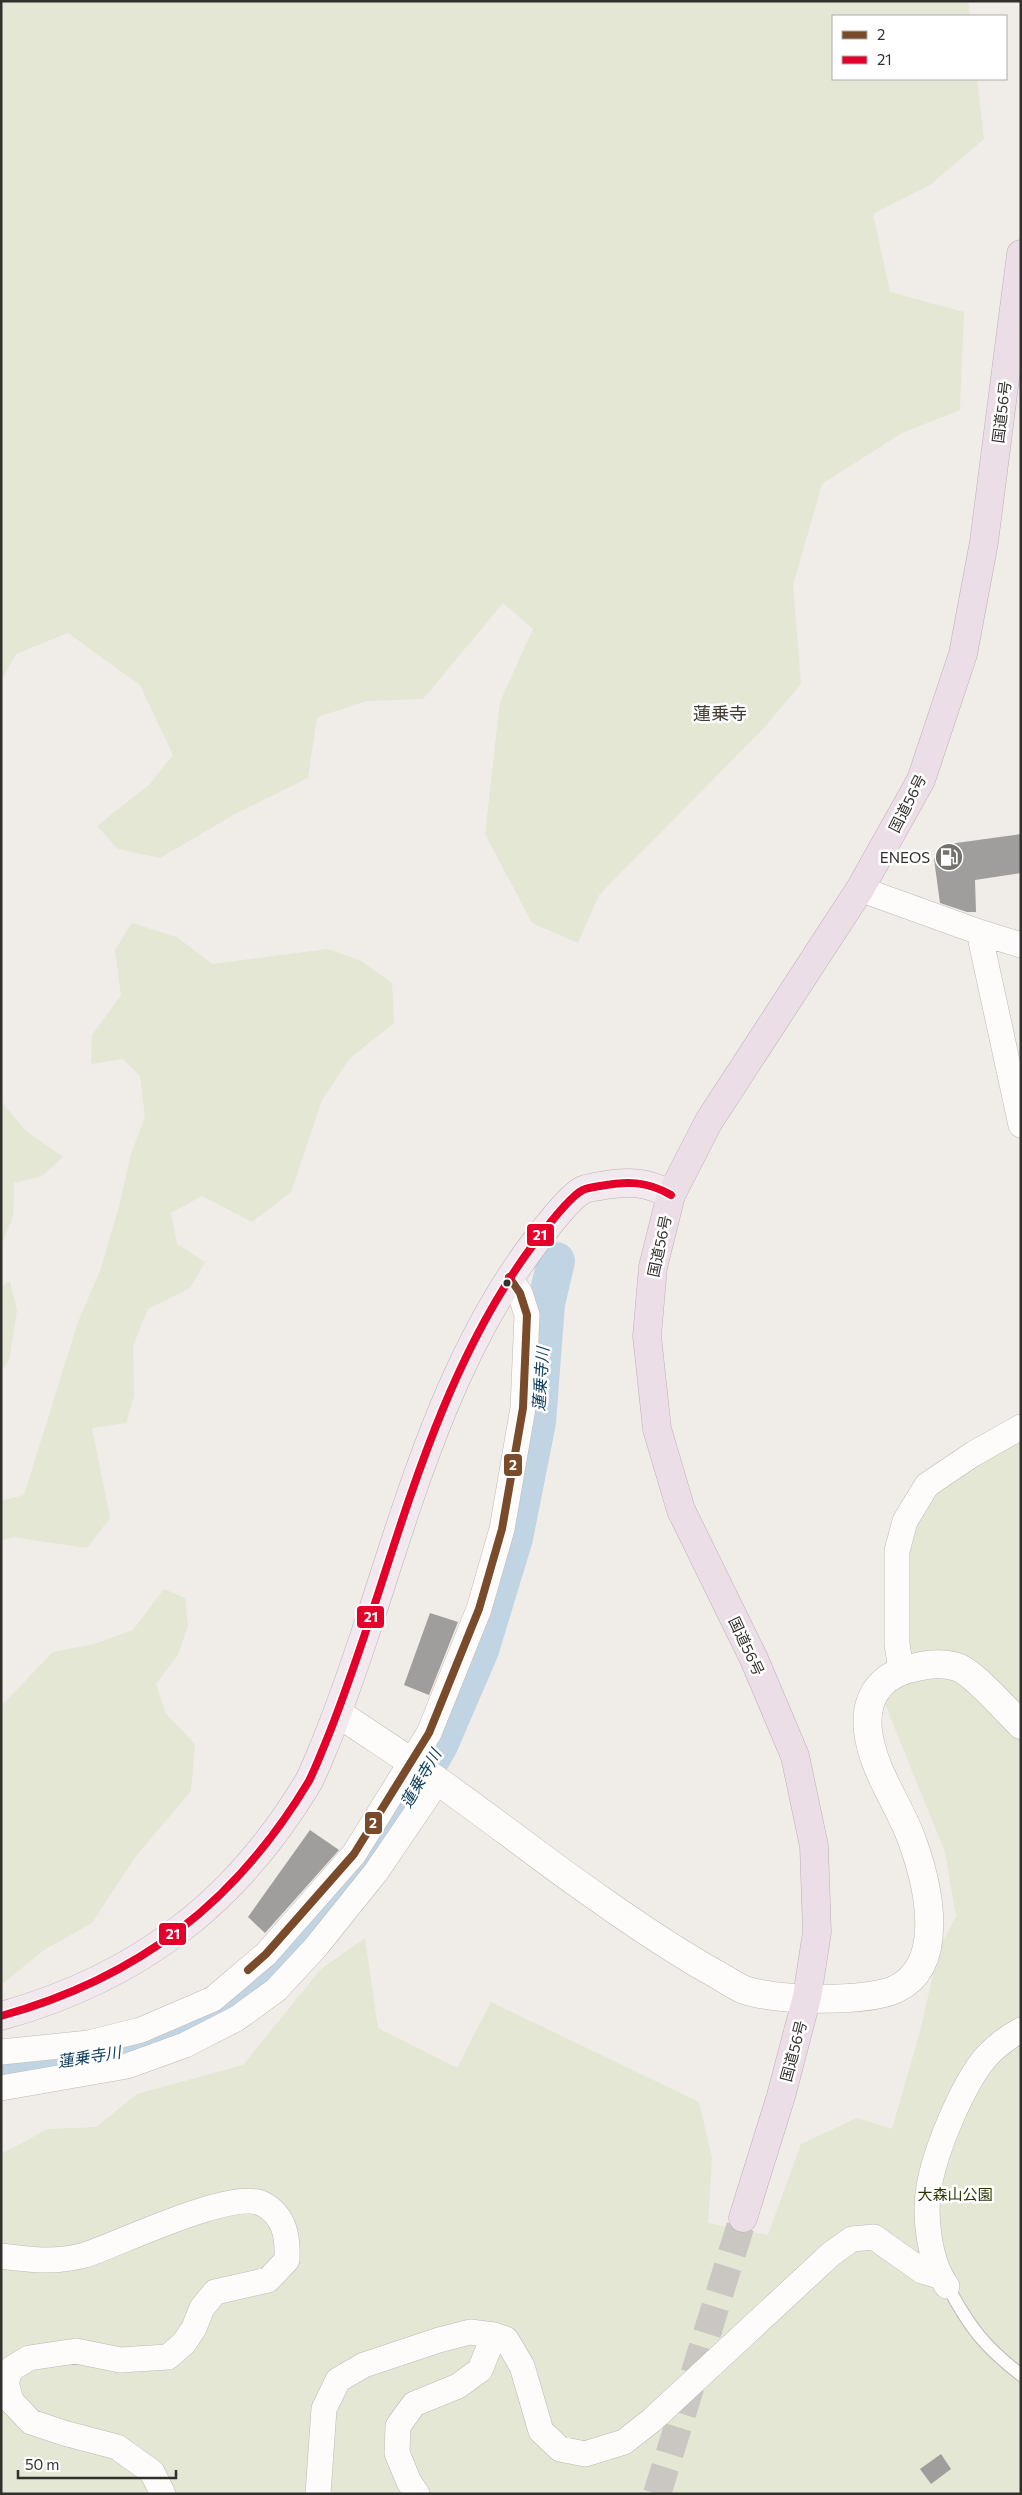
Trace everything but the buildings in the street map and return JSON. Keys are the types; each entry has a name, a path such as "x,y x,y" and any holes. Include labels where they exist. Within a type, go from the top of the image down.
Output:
{"highway":[{"name":"国道56号","path":"743,2218 781,2096 807,1997 817,1932 814,1846 795,1756 754,1659 681,1510 657,1429 647,1336 653,1267 671,1195 709,1121 860,889 921,780 963,654 984,542 1021,254"}],"main road":[{"path":"1,2016 46,2003 122,1969 188,1924 236,1881 310,1779 338,1713 411,1494 447,1399 484,1320 509,1277 546,1228 581,1190 626,1181 654,1185 671,1195"}],"street":[{"path":"860,889 979,932 1021,945"},
{"path":"979,932 1021,1125"},
{"path":"1,2052 89,2043 141,2030 213,1999 266,1954 354,1854 428,1733 479,1609 502,1529 523,1408 527,1315 520,1293 509,1277"},
{"path":"901,1670 897,1644 898,1551 905,1521 927,1485 974,1454 1021,1427"},
{"path":"338,1713 438,1781 534,1854 639,1927 744,1990 779,1997 862,1998 896,1989 920,1969 929,1939 928,1895 913,1842 875,1760 868,1730 869,1705 882,1682 901,1670 930,1664 959,1667 1021,1724"},
{"path":"1,2088 128,2066 185,2045 236,2019 276,1990 315,1948 376,1872 438,1781"},
{"path":"944,2281 928,2235 928,2188 937,2154 966,2088 985,2058 1011,2035 1021,2030"},
{"path":"1,2256 41,2262 84,2255 196,2211 246,2201 262,2203 279,2217 288,2238 287,2260 268,2280 215,2292 202,2308 194,2328 184,2343 168,2357 120,2360 76,2351 29,2358 11,2369 6,2382 11,2401 31,2422 117,2447 152,2472 163,2494"},
{"path":"318,2494 324,2409 338,2380 364,2365 439,2340 470,2332 494,2335 506,2339 522,2366 541,2431 560,2449 585,2454 624,2442 652,2420 831,2254 852,2238 874,2237 922,2272 944,2281"},
{"path":"417,2494 409,2482 397,2453 398,2426 414,2404 458,2386 480,2370 494,2335"}],"lane":[{"path":"944,2281 968,2323 994,2354 1021,2375"}],"green space":[{"path":"1,1 968,1 970,15 832,15 832,80 977,80 984,139 930,185 873,214 890,292 964,312 960,410 902,433 822,484 793,585 801,684 762,730 599,895 578,943 532,923 485,834 500,702 533,629 503,603 423,699 367,701 317,717 308,778 235,814 160,858 118,849 97,826 150,784 173,755 140,685 68,633 16,654 1,681"},
{"path":"132,923 177,937 212,964 328,949 361,961 392,983 394,1023 350,1058 322,1100 291,1192 252,1222 202,1196 171,1213 177,1244 205,1262 190,1288 148,1309 133,1346 134,1396 126,1423 92,1428 110,1518 87,1548 13,1537 1,1541 1,1501 24,1495 78,1322 100,1271 119,1207 131,1154 145,1117 140,1076 123,1059 91,1064 92,1035 121,995 115,950"},
{"path":"1,1101 26,1131 63,1157 42,1176 14,1183 13,1216 1,1246"},
{"path":"10,1281 17,1310 9,1360 1,1371 1,1287"},
{"name":"大森山公園","path":"1021,1427 1021,2494 1,2494 1,2154 48,2129 96,2127 137,2094 243,2065 321,1969 365,1938 378,2028 457,2068 491,2002 699,2102 712,2158 708,2223 768,2235 801,2144 857,2118 892,2129 921,2028 938,1951 956,1916 945,1852 884,1702 901,1670 898,1591 927,1485"},
{"path":"164,1589 185,1598 188,1626 178,1655 156,1684 166,1714 195,1744 191,1791 136,1856 92,1923 44,1950 1,1985 1,1706 53,1652 94,1644 133,1630"}],"waterway":[{"name":"蓮乗寺川","path":"1,2069 118,2054 168,2036 231,2008 270,1975 333,1904 396,1820 439,1745 480,1650 514,1538 537,1422 546,1304 556,1261"}],"tunnel":[{"path":"657,2494 743,2218"}],"transit line":[{"name":"21","path":"1,2016 51,2000 97,1980 139,1957 179,1930 216,1899 249,1864 280,1825 313,1772 349,1682 418,1473 456,1378 504,1287 549,1224 571,1199 583,1190 610,1184 637,1183 654,1187 671,1195"},
{"name":"2","path":"248,1970 266,1954 354,1854 429,1733 479,1609 502,1529 523,1408 527,1315 520,1293 509,1277"}],"place":[{"name":"ENEOS","path":"949,857"}],"district":[{"name":"蓮乗寺","path":"720,713"}]}
